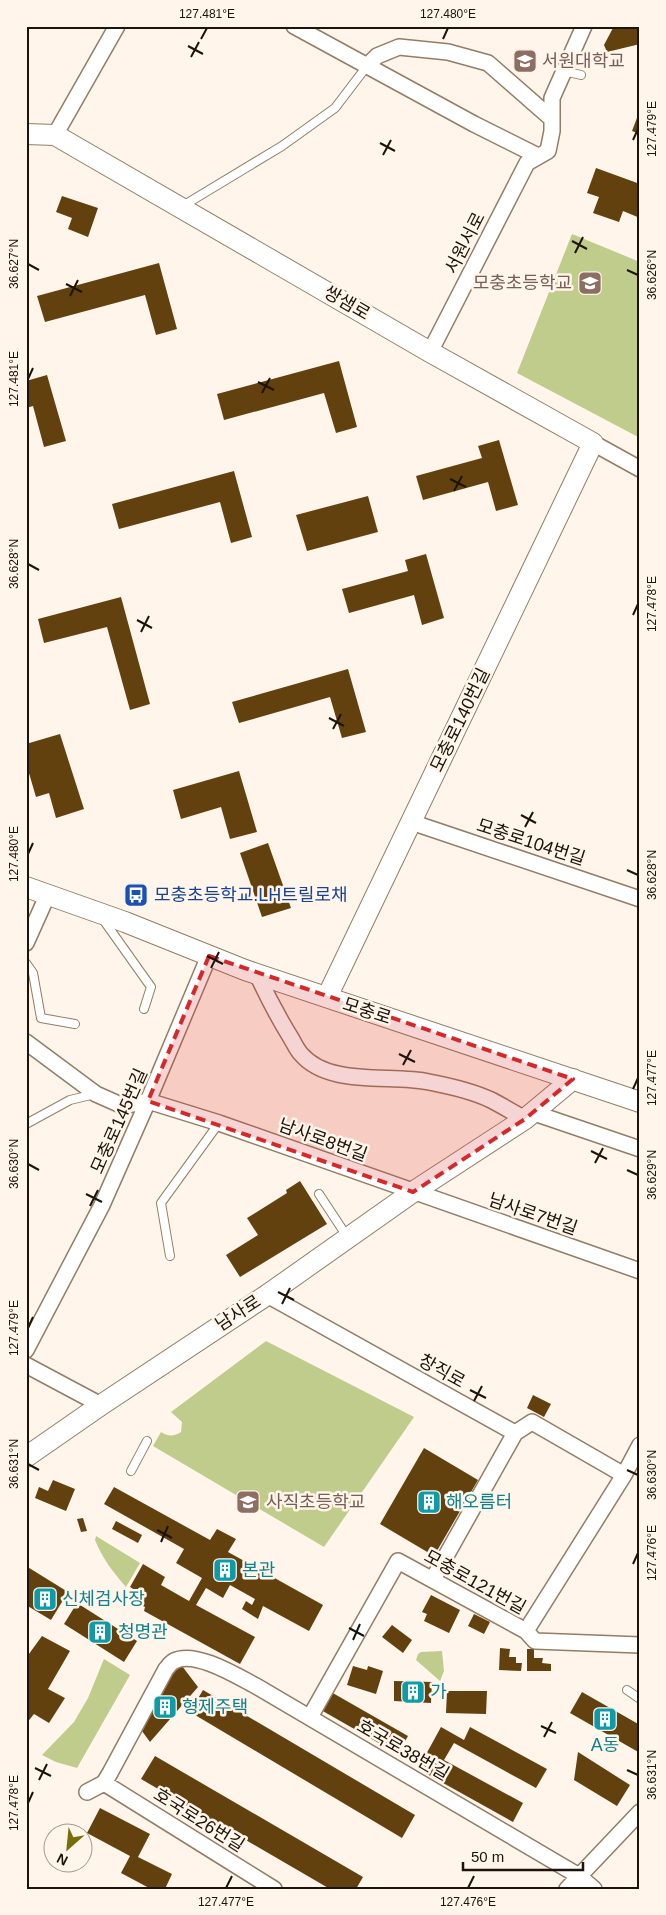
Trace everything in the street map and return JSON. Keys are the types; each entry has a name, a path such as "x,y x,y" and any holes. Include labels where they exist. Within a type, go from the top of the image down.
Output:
{"street":[{"path":"54,135 117,26"},
{"path":"294,26 538,156"},
{"name":"서원서로","path":"430,352 526,163 548,151 552,131 552,98 584,26"},
{"path":"366,66 377,56 399,47 448,52 488,63 552,119"},
{"name":"쌍샘로","path":"26,134 54,135 430,352 640,469"},
{"name":"모충로140번길","path":"327,997 593,443"},
{"name":"모충로104번길","path":"411,822 640,898"},
{"name":"모충로","path":"26,887 97,912 257,974 640,1102"},
{"path":"26,944 48,894"},
{"name":"모충로145번길","path":"26,1350 102,1205 209,956"},
{"path":"257,974 278,1017 301,1054 315,1066 327,1072 347,1076 427,1082 460,1089 529,1116 640,1149"},
{"path":"26,1042 96,1094 123,1106 148,1101"},
{"name":"남사로","path":"26,1456 267,1295 413,1192 529,1116 573,1079"},
{"name":"남사로8번길","path":"148,1101 219,1122 413,1192"},
{"name":"남사로7번길","path":"413,1192 640,1272"},
{"name":"창직로","path":"267,1295 516,1433"},
{"path":"26,1366 100,1405"},
{"path":"433,1579 516,1433 532,1422 624,1475"},
{"name":"모충로121번길","path":"310,1718 398,1561 526,1631 624,1475 640,1445"},
{"path":"526,1631 535,1641 640,1645"},
{"name":"호국로38번길","path":"104,1783 166,1669 173,1661 185,1658 199,1660 222,1668 310,1718 580,1876 594,1889"},
{"path":"87,1792 104,1783"},
{"name":"호국로26번길","path":"104,1783 274,1889"},
{"path":"567,1889 640,1812"}],"lane":[{"path":"181,207 282,146 335,108 366,66"},
{"path":"564,71 581,76"},
{"path":"97,912 151,986 144,1009"},
{"path":"26,963 33,973 41,1018 75,1024"},
{"path":"26,1124 70,1100 96,1094"},
{"path":"170,1256 161,1203 219,1122"},
{"path":"319,1194 348,1238"},
{"path":"131,1471 147,1441"},
{"path":"627,1690 640,1698"}],"highlighted area":[{"path":"209,956 573,1079 525,1119 413,1192 148,1101"}],"green space":[{"path":"572,234 640,262 640,438 517,373"},
{"path":"266,1341 414,1417 324,1547 153,1446 161,1432 176,1435 181,1432 182,1422 171,1412"},
{"path":"96,1536 140,1563 126,1587 104,1559 95,1540"},
{"path":"442,1651 444,1671 440,1681 416,1660 421,1652"},
{"path":"104,1659 130,1675 77,1768 56,1762 42,1755 74,1722 88,1698"}],"building":[{"path":"614,26 640,26 640,44 607,52 604,45"},
{"path":"640,110 640,134 632,131"},
{"path":"596,168 640,184 640,218 623,211 619,222 593,213 599,197 587,193"},
{"path":"62,196 98,208 88,237 68,229 72,218 56,212"},
{"path":"159,263 177,329 156,335 145,295 45,322 37,296"},
{"path":"339,361 357,427 336,433 324,393 224,420 217,394"},
{"path":"47,375 66,441 44,447 33,406 26,408 26,381"},
{"path":"499,440 518,505 496,511 488,482 423,500 416,476 482,458 478,446"},
{"path":"234,471 252,537 231,543 220,502 119,529 112,504"},
{"path":"368,496 378,532 307,551 296,515"},
{"path":"426,554 444,618 422,625 414,595 349,613 342,589 408,571 405,560"},
{"path":"121,597 150,704 130,710 107,627 44,643 38,619"},
{"path":"348,669 366,732 342,738 330,697 239,723 232,702"},
{"path":"60,734 84,809 56,818 49,793 36,797 26,763 26,744"},
{"path":"239,771 257,832 230,839 221,807 181,819 173,790"},
{"path":"268,843 291,908 262,917 240,853"},
{"path":"300,1181 327,1224 240,1277 226,1255 258,1235 247,1218 287,1193 286,1190"},
{"path":"533,1395 551,1404 544,1417 527,1408"},
{"name":"해오름터","path":"424,1448 478,1480 434,1556 380,1524"},
{"path":"53,1480 75,1489 66,1511 35,1498 39,1487 48,1491"},
{"name":"본관","path":"114,1487 210,1540 217,1529 236,1539 228,1552 323,1605 309,1631 263,1606 258,1619 242,1609 246,1601 252,1605 255,1599 230,1585 223,1598 206,1588 196,1605 255,1637 240,1664 144,1611 145,1607 133,1601 138,1592 130,1587 143,1564 165,1577 161,1585 189,1601 202,1578 176,1563 184,1549 104,1504"},
{"path":"83,1518 87,1531 81,1532 77,1519"},
{"path":"116,1521 142,1535 138,1543 112,1529"},
{"name":"신체검사장","path":"26,1566 68,1592 51,1620 26,1605"},
{"path":"431,1595 460,1610 449,1633 424,1621 427,1614 422,1612"},
{"name":"청명관","path":"77,1603 137,1641 124,1662 64,1624"},
{"path":"474,1614 490,1622 484,1634 468,1626"},
{"path":"392,1625 412,1640 403,1653 382,1637"},
{"path":"42,1636 70,1651 48,1689 65,1698 49,1723 34,1714 26,1724 26,1658"},
{"path":"500,1648 510,1649 509,1657 516,1657 516,1663 522,1663 521,1671 499,1670"},
{"path":"527,1649 534,1649 534,1658 543,1658 542,1663 551,1664 551,1671 527,1671"},
{"name":"형제주택","path":"182,1666 198,1687 150,1742 139,1727 165,1679"},
{"path":"353,1666 367,1670 368,1666 383,1671 376,1694 347,1685"},
{"name":"가","path":"394,1681 432,1682 431,1703 394,1701"},
{"path":"203,1690 415,1815 402,1838 190,1712"},
{"path":"447,1691 487,1691 486,1714 446,1713"},
{"path":"331,1692 408,1736 398,1754 321,1710"},
{"name":"A동","path":"582,1692 640,1725 640,1753 570,1713"},
{"path":"441,1727 464,1740 470,1727 547,1769 536,1788 454,1743 444,1760 523,1803 513,1822 418,1769"},
{"path":"578,1752 630,1785 617,1806 574,1780"},
{"path":"155,1756 363,1877 356,1889 330,1889 141,1779"},
{"path":"100,1808 150,1834 138,1857 172,1874 165,1889 151,1889 121,1873 130,1856 92,1836 92,1823"}],"place":[{"name":"서원대학교","path":"525,61"},
{"name":"모충초등학교","path":"590,283"},
{"name":"모충초등학교.LH트릴로채","path":"136,895"},
{"name":"사직초등학교","path":"248,1502"},
{"name":"해오름터","path":"429,1502"},
{"name":"본관","path":"225,1570"},
{"name":"신체검사장","path":"45,1599"},
{"name":"청명관","path":"100,1632"},
{"name":"가","path":"413,1692"},
{"name":"형제주택","path":"165,1707"},
{"name":"A동","path":"605,1719"}]}
